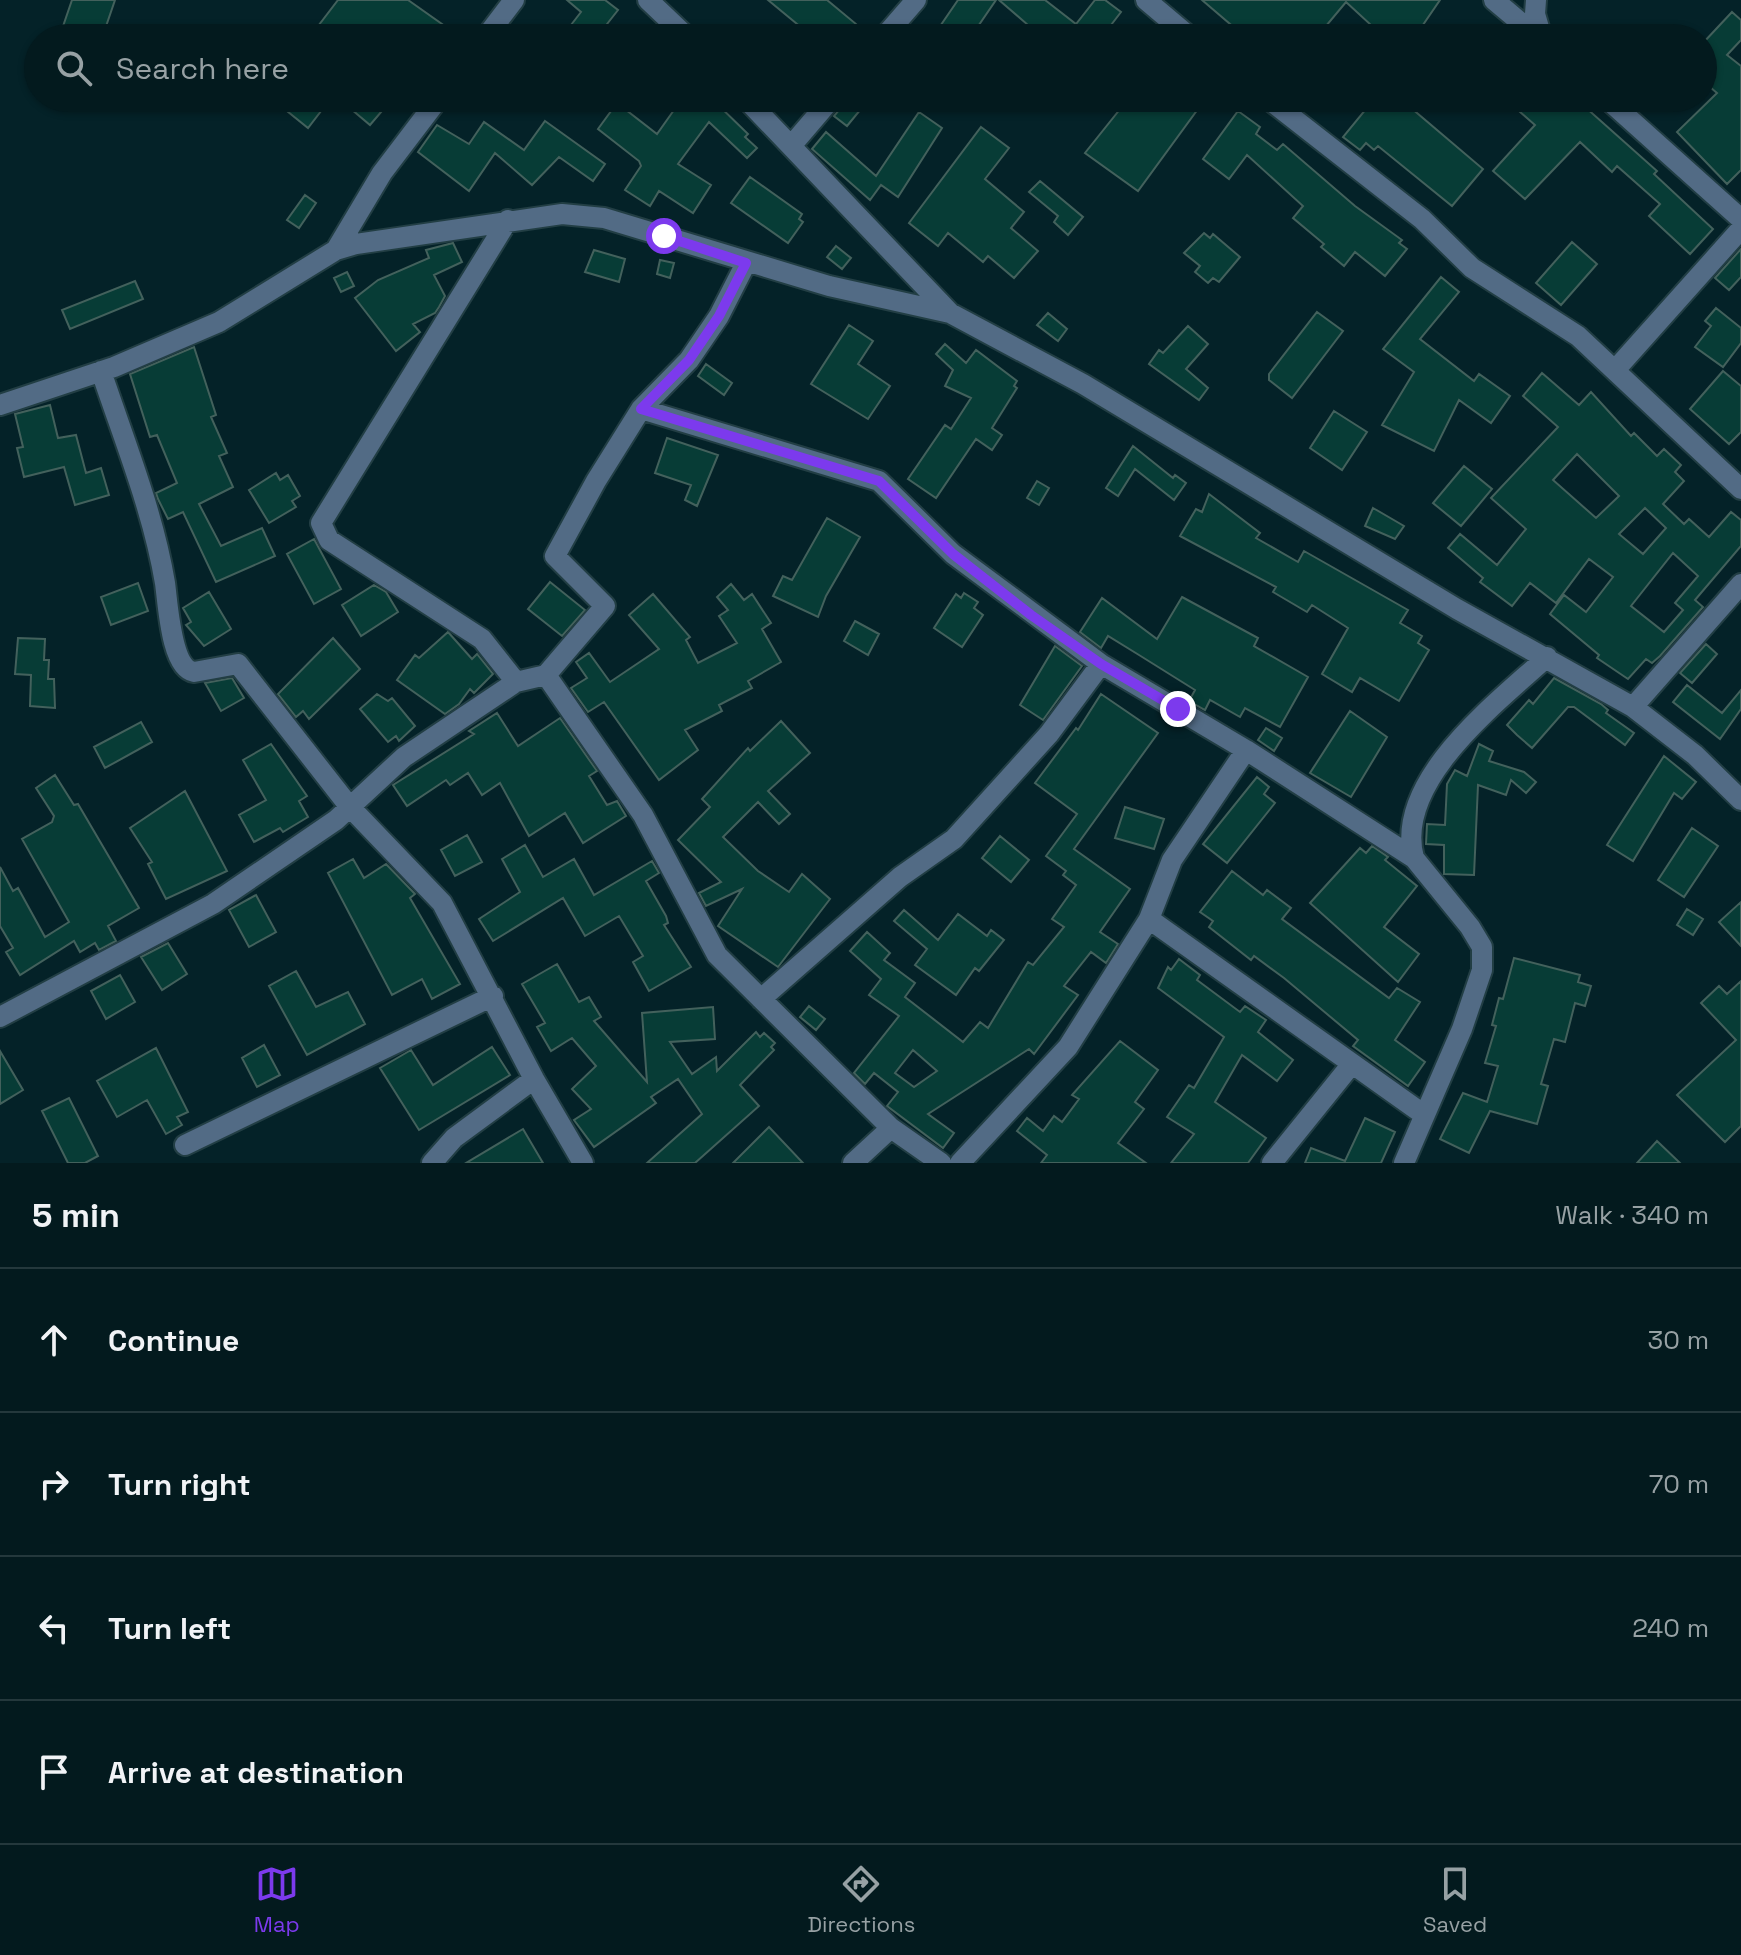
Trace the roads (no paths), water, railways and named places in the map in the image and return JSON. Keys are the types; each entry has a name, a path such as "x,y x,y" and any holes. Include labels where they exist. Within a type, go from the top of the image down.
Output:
{"street":[{"path":"496,24 514,0"},
{"path":"648,0 673,24"},
{"path":"895,24 916,0"},
{"path":"1146,0 1174,24"},
{"path":"1494,0 1523,24"},
{"path":"1536,0 1537,24"},
{"path":"336,250 382,173 428,112"},
{"path":"758,112 950,313 1083,384 1457,609 1633,707 1695,755 1741,800"},
{"path":"791,146 820,112"},
{"path":"1285,112 1422,219 1472,268 1578,336 1741,489"},
{"path":"1622,112 1741,219"},
{"path":"0,405 101,371 219,322 336,250 356,244 562,214 604,218 746,263 908,306 950,313"},
{"path":"508,220 321,523 325,536 341,549 482,639 516,682"},
{"path":"1616,369 1741,229"},
{"path":"0,1017 213,904 336,820 404,757 516,682 546,675 605,606 555,556 596,481 641,409 689,360 719,316 746,263"},
{"path":"101,371 160,557 174,641 182,664 194,672 238,664 349,806 442,903 534,1079 583,1163"},
{"path":"641,409 879,481 953,554 1101,664 1246,750 1414,858 1482,947 1482,970 1462,1029 1404,1163"},
{"path":"1633,707 1741,584"},
{"path":"1414,858 1410,835 1429,780 1458,737 1547,657"},
{"path":"761,999 900,877 954,839 1049,734 1101,664"},
{"path":"546,675 643,815 717,955 891,1128 941,1163"},
{"path":"960,1163 1068,1047 1149,919 1172,860 1246,750"},
{"path":"1149,919 1423,1114"},
{"path":"185,1145 493,996"},
{"path":"0,998 33,998"},
{"path":"1272,1163 1351,1065"},
{"path":"432,1163 454,1138 534,1079"},
{"path":"853,1163 891,1128"}]}
